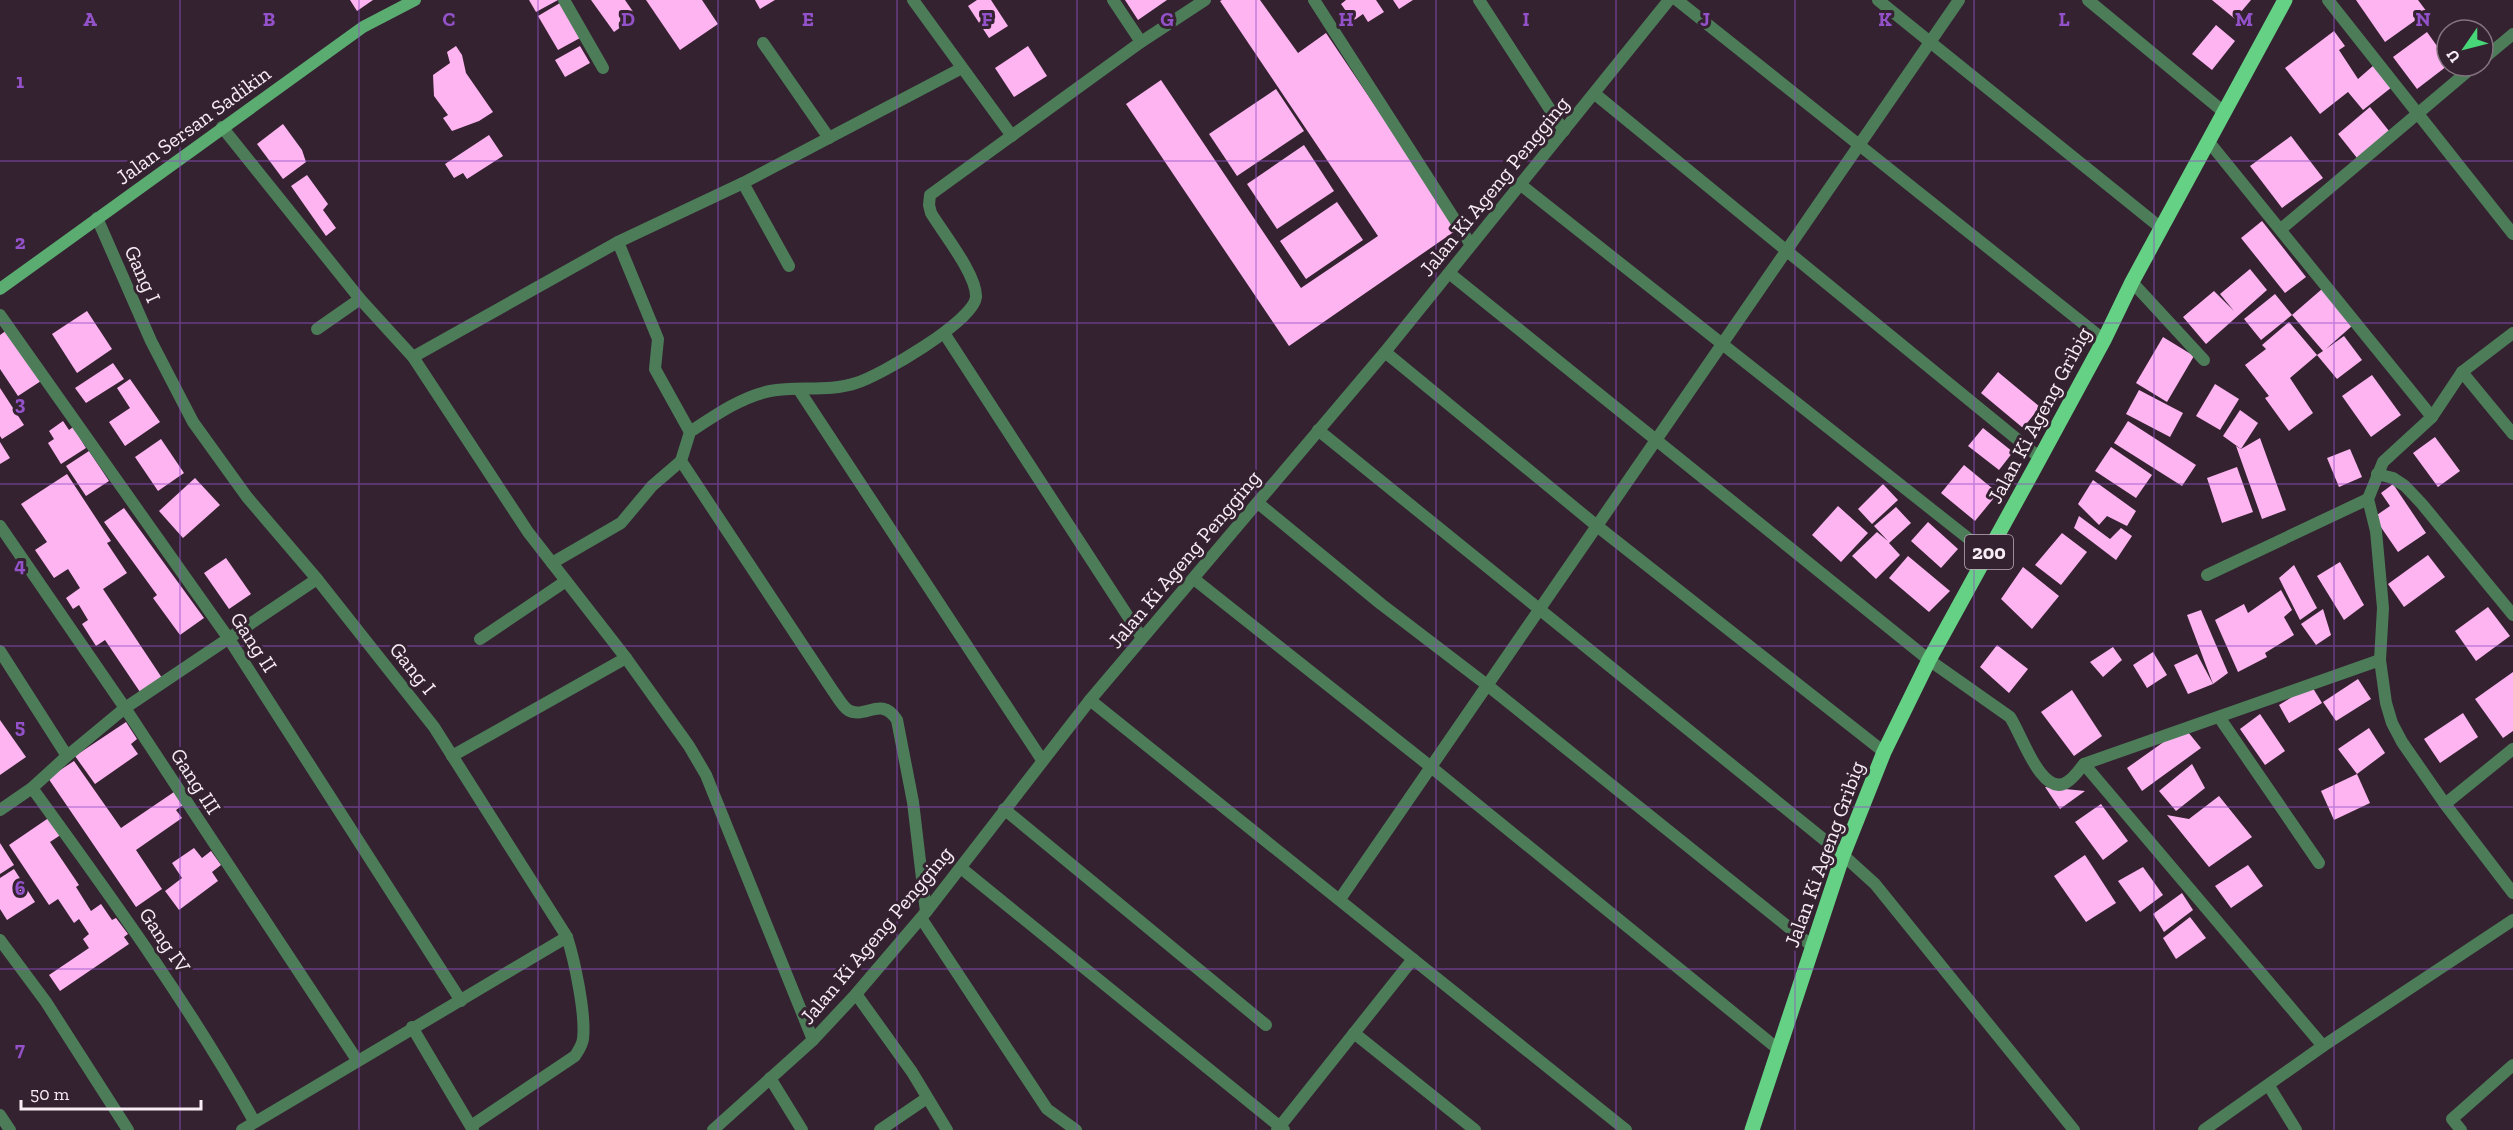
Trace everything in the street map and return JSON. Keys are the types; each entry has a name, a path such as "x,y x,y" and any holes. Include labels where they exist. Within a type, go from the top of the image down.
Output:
{"main road":[{"name":"Jalan Sersan Sadikin","path":"0,289 363,27 415,0"},
{"name":"Jalan Ki Ageng Gribig","path":"1752,1130 1843,855 1884,752 1929,660 2104,340 2132,282 2285,0"}],"street":[{"path":"564,0 603,68"},
{"path":"913,0 1012,136"},
{"path":"1113,0 1141,42"},
{"path":"552,563 621,523 652,486 681,461 690,432 724,410 771,391 856,383 903,360 944,333 969,311 976,296 970,276 931,213 930,195 1141,42 1205,0"},
{"path":"1314,0 1471,245"},
{"path":"1479,0 1564,131"},
{"name":"Jalan Ki Ageng Pengging","path":"713,1130 813,1040 924,915 1090,700 1385,352 1670,0"},
{"path":"1677,0 2104,340"},
{"path":"1878,0 2162,228"},
{"path":"1340,900 1959,0"},
{"path":"2088,0 2225,113"},
{"path":"2328,0 2513,234"},
{"path":"2495,49 2513,34"},
{"path":"763,43 829,138"},
{"path":"412,357 618,242 743,183 962,69"},
{"path":"2281,229 2459,78"},
{"path":"1595,94 2040,458"},
{"path":"222,127 360,299 412,357 528,532 626,658 689,746 706,775 813,1040"},
{"path":"2209,142 2432,417"},
{"path":"743,183 789,266"},
{"path":"1521,185 1724,343 1988,554"},
{"name":"Gang I","path":"98,218 151,341 193,422 247,497 397,677 434,727 567,937 575,962 583,1032 579,1050 575,1056 472,1128"},
{"path":"618,242 658,339 655,369 690,432"},
{"path":"1449,273 1929,660 2010,717 2018,728 2039,772 2048,781 2057,785 2067,782 2084,764 2380,660"},
{"path":"2132,282 2204,360"},
{"path":"317,329 360,299"},
{"name":"Gang II","path":"0,315 229,639 461,1001"},
{"path":"944,333 1142,638"},
{"path":"2513,333 2462,372 2432,417 2391,452 2376,474 2368,499 2376,531 2384,608 2380,660 2386,704 2392,723 2402,742 2445,804 2513,893"},
{"path":"1385,352 1597,526 1884,752"},
{"path":"2462,372 2513,434"},
{"path":"799,390 1042,760"},
{"path":"1318,430 1843,855 1875,884 2074,1130"},
{"path":"681,461 844,705 856,712 887,710 897,720 913,802 924,915 1047,1109 1076,1130"},
{"path":"2376,474 2393,478 2416,498 2513,615"},
{"path":"2207,575 2368,499"},
{"path":"1258,502 1381,604 1487,685 1812,946"},
{"name":"Gang III","path":"0,526 125,708 357,1060"},
{"path":"0,810 32,788 66,756 125,708 317,579"},
{"path":"1194,579 1431,767 1778,1049"},
{"path":"480,639 566,581"},
{"path":"0,651 66,756"},
{"path":"452,756 626,658"},
{"path":"1090,700 1626,1130"},
{"path":"2219,717 2319,863"},
{"path":"2445,804 2513,749"},
{"path":"2084,764 2323,1046"},
{"name":"Gang IV","path":"32,788 147,946 221,1062 254,1121"},
{"path":"1004,809 1266,1025"},
{"path":"961,868 1280,1129 1413,959"},
{"path":"2204,1130 2323,1046 2513,920"},
{"path":"242,1130 567,937"},
{"path":"0,940 46,1002 128,1130"},
{"path":"856,994 912,1072 947,1130"},
{"path":"412,1027 472,1128"},
{"path":"1354,1033 1475,1130"},
{"path":"2461,1130 2452,1119 2513,1065"},
{"path":"771,1078 802,1130"},
{"path":"2269,1086 2296,1130"},
{"path":"880,1130 927,1098"},
{"path":"0,1115 10,1130"}],"building":[{"path":"350,0 373,0 357,11"},
{"path":"529,0 558,0 536,12"},
{"path":"591,0 625,0 636,16 614,32"},
{"path":"646,0 702,0 718,24 680,50"},
{"path":"755,0 775,0 760,9"},
{"path":"977,0 991,0 1008,26 989,38 968,6"},
{"path":"1125,0 1167,0 1138,20"},
{"path":"1260,0 1298,53 1326,33 1458,229 1289,346 1126,104 1161,80 1301,288 1378,236 1220,1"},
{"path":"1346,0 1376,0 1384,12 1368,22 1363,14 1353,21 1341,4"},
{"path":"1393,0 1413,0 1399,9"},
{"path":"2212,0 2251,0 2235,19"},
{"path":"2356,0 2418,0 2427,12 2385,42"},
{"path":"560,3 580,38 558,50 538,16"},
{"path":"2216,25 2235,41 2212,70 2192,54"},
{"path":"2334,31 2345,46 2339,50 2358,79 2374,65 2392,87 2363,110 2348,92 2320,114 2285,68"},
{"path":"2427,32 2435,43 2435,75 2417,89 2393,57"},
{"path":"456,46 462,55 466,73 493,112 479,121 452,131 443,118 448,115 434,96 433,75 450,63 447,52"},
{"path":"580,46 590,63 565,77 555,60"},
{"path":"1028,46 1047,76 1014,97 995,68"},
{"path":"1276,89 1304,131 1237,176 1209,134"},
{"path":"2370,107 2389,131 2357,158 2338,134"},
{"path":"283,124 302,150 306,162 283,179 257,144"},
{"path":"489,135 503,156 467,179 463,173 454,178 445,164"},
{"path":"2291,136 2323,178 2282,208 2250,166"},
{"path":"1304,145 1334,191 1277,229 1247,184"},
{"path":"307,175 328,204 323,210 336,228 326,236 291,186"},
{"path":"1337,202 1363,240 1306,279 1280,241"},
{"path":"2262,221 2306,277 2285,293 2241,238"},
{"path":"2250,269 2267,290 2206,344 2183,317 2214,291 2234,311 2220,294"},
{"path":"2322,289 2353,325 2326,349 2344,336 2362,360 2337,379 2317,355 2323,351 2292,315"},
{"path":"2275,294 2292,315 2261,340 2244,319"},
{"path":"87,311 112,349 77,373 52,334"},
{"path":"2289,322 2317,355 2290,378 2313,413 2289,431 2265,398 2269,396 2245,365 2266,349 2262,345"},
{"path":"7,330 41,381 18,396 0,369 0,335"},
{"path":"2163,337 2194,356 2167,402 2136,383"},
{"path":"113,363 124,379 86,403 75,388"},
{"path":"1998,372 2040,407 2023,428 1981,393"},
{"path":"2372,375 2401,415 2371,437 2342,396"},
{"path":"130,379 160,422 125,446 109,422 130,408 117,388"},
{"path":"2215,384 2239,399 2220,430 2196,416"},
{"path":"0,388 24,425 2,439 0,436"},
{"path":"2139,390 2183,413 2170,437 2126,414"},
{"path":"2240,410 2258,423 2241,449 2223,436"},
{"path":"63,421 69,430 73,427 86,448 61,464 48,443 54,439 49,431"},
{"path":"2128,421 2196,465 2182,486 2114,443"},
{"path":"1983,428 2013,452 1999,470 1968,446"},
{"path":"2435,437 2460,471 2438,487 2413,453"},
{"path":"2260,438 2286,510 2262,519 2236,446 2241,449"},
{"path":"161,439 184,473 158,491 135,457"},
{"path":"0,442 10,458 0,464"},
{"path":"2111,447 2152,475 2136,498 2095,471"},
{"path":"2350,449 2362,477 2339,487 2327,458"},
{"path":"89,451 109,481 86,496 66,466"},
{"path":"1964,465 1998,493 1975,521 1941,493"},
{"path":"2237,467 2253,512 2222,523 2207,478"},
{"path":"67,474 111,541 107,543 127,573 103,589 162,678 140,692 105,640 96,646 82,624 88,620 79,605 73,609 66,598 80,588 68,569 54,578 35,550 47,542 21,504"},
{"path":"195,478 220,505 183,538 159,511"},
{"path":"2093,480 2136,511 2127,526 2107,516 2099,525 2078,504"},
{"path":"1883,484 1898,500 1872,524 1858,509"},
{"path":"2393,484 2426,533 2398,552 2374,517 2390,506 2381,493"},
{"path":"1838,506 1868,533 1841,562 1812,535"},
{"path":"1896,507 1911,523 1889,543 1900,555 1876,579 1852,556 1877,532 1888,541 1874,526"},
{"path":"124,508 204,618 180,635 153,598 157,595 104,522"},
{"path":"2079,516 2110,539 2121,528 2132,536 2116,560 2074,528"},
{"path":"1928,522 1958,549 1941,568 1911,541"},
{"path":"2062,533 2087,552 2061,585 2035,565"},
{"path":"2428,555 2445,577 2404,607 2388,584"},
{"path":"1908,556 1950,591 1929,612 1889,578"},
{"path":"226,558 251,594 229,609 204,573"},
{"path":"2340,562 2364,605 2344,620 2317,576"},
{"path":"2294,565 2317,608 2300,620 2279,578"},
{"path":"2023,567 2059,596 2032,629 2001,599"},
{"path":"2281,590 2292,610 2284,617 2294,635 2265,653 2267,657 2238,672 2215,620 2244,604 2248,613"},
{"path":"2488,607 2510,636 2476,661 2455,631"},
{"path":"2323,609 2331,635 2316,645 2301,624"},
{"path":"2201,610 2228,673 2213,684 2187,615"},
{"path":"1997,645 2028,669 2009,693 1980,667"},
{"path":"2113,647 2122,660 2103,677 2090,662"},
{"path":"2153,652 2167,675 2147,688 2133,665"},
{"path":"2197,654 2213,684 2188,694 2174,665"},
{"path":"2513,672 2513,731 2503,738 2475,699"},
{"path":"2358,679 2371,699 2336,721 2323,702"},
{"path":"2311,685 2322,703 2289,723 2279,705"},
{"path":"2072,690 2102,736 2074,756 2041,712"},
{"path":"2463,713 2478,737 2440,763 2424,739"},
{"path":"2260,714 2285,751 2265,765 2240,729"},
{"path":"0,720 26,757 0,775"},
{"path":"126,722 137,739 131,744 138,754 95,784 75,756"},
{"path":"2369,728 2385,753 2357,774 2338,749"},
{"path":"2188,732 2201,748 2142,791 2127,768 2165,741"},
{"path":"74,761 121,828 174,792 183,805 176,810 182,818 136,850 162,889 136,907 48,778"},
{"path":"2192,764 2205,788 2176,811 2159,791"},
{"path":"2357,774 2370,803 2334,820 2321,791"},
{"path":"2045,787 2085,791 2060,809"},
{"path":"2219,796 2252,837 2209,867 2167,815 2189,819"},
{"path":"2101,804 2128,841 2103,860 2075,822"},
{"path":"50,817 62,834 50,842 79,885 76,887 91,911 101,904 112,920 116,918 128,934 124,937 129,944 60,991 49,975 89,948 83,939 89,934 79,919 74,923 58,899 49,905 9,845"},
{"path":"0,843 14,865 0,874"},
{"path":"194,848 202,858 211,851 221,865 212,872 218,881 179,910 165,891 182,878 172,863"},
{"path":"2085,855 2116,903 2086,922 2054,876"},
{"path":"2248,865 2263,886 2231,908 2215,886"},
{"path":"2143,867 2163,895 2140,912 2118,881"},
{"path":"14,869 35,902 7,920 0,909 0,878"},
{"path":"2182,893 2193,910 2164,932 2153,914"},
{"path":"2190,917 2206,938 2176,959 2163,938"}]}
